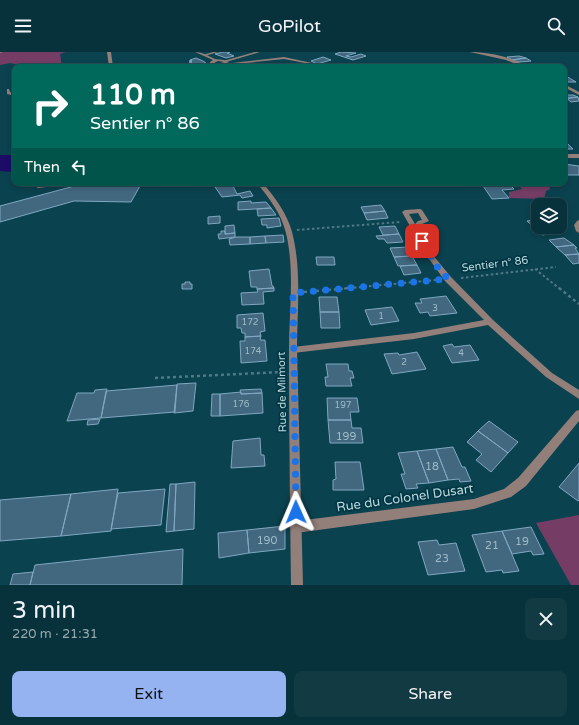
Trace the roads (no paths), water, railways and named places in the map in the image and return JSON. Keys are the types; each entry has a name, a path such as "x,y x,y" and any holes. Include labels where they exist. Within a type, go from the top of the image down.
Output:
{"street":[{"path":"109,52 111,64"},
{"path":"197,52 226,64"},
{"path":"472,52 518,64"},
{"path":"567,87 579,94"},
{"path":"567,156 579,156"},
{"name":"Rue de Milmort","path":"262,186 280,210 289,231 293,259 293,372 297,585"},
{"path":"414,228 420,222 426,221 420,211 405,212 414,228 435,264 448,279 490,322 549,375 574,390 579,395"},
{"path":"579,222 577,225 579,231"},
{"path":"293,350 414,336 490,322"},
{"name":"Rue du Colonel Dusart","path":"296,527 474,504 507,493 522,482 579,414"}],"lane":[{"path":"205,55 216,52"},
{"path":"226,64 258,52"},
{"path":"226,64 284,58 310,64"},
{"path":"8,90 8,93 12,94"}]}
